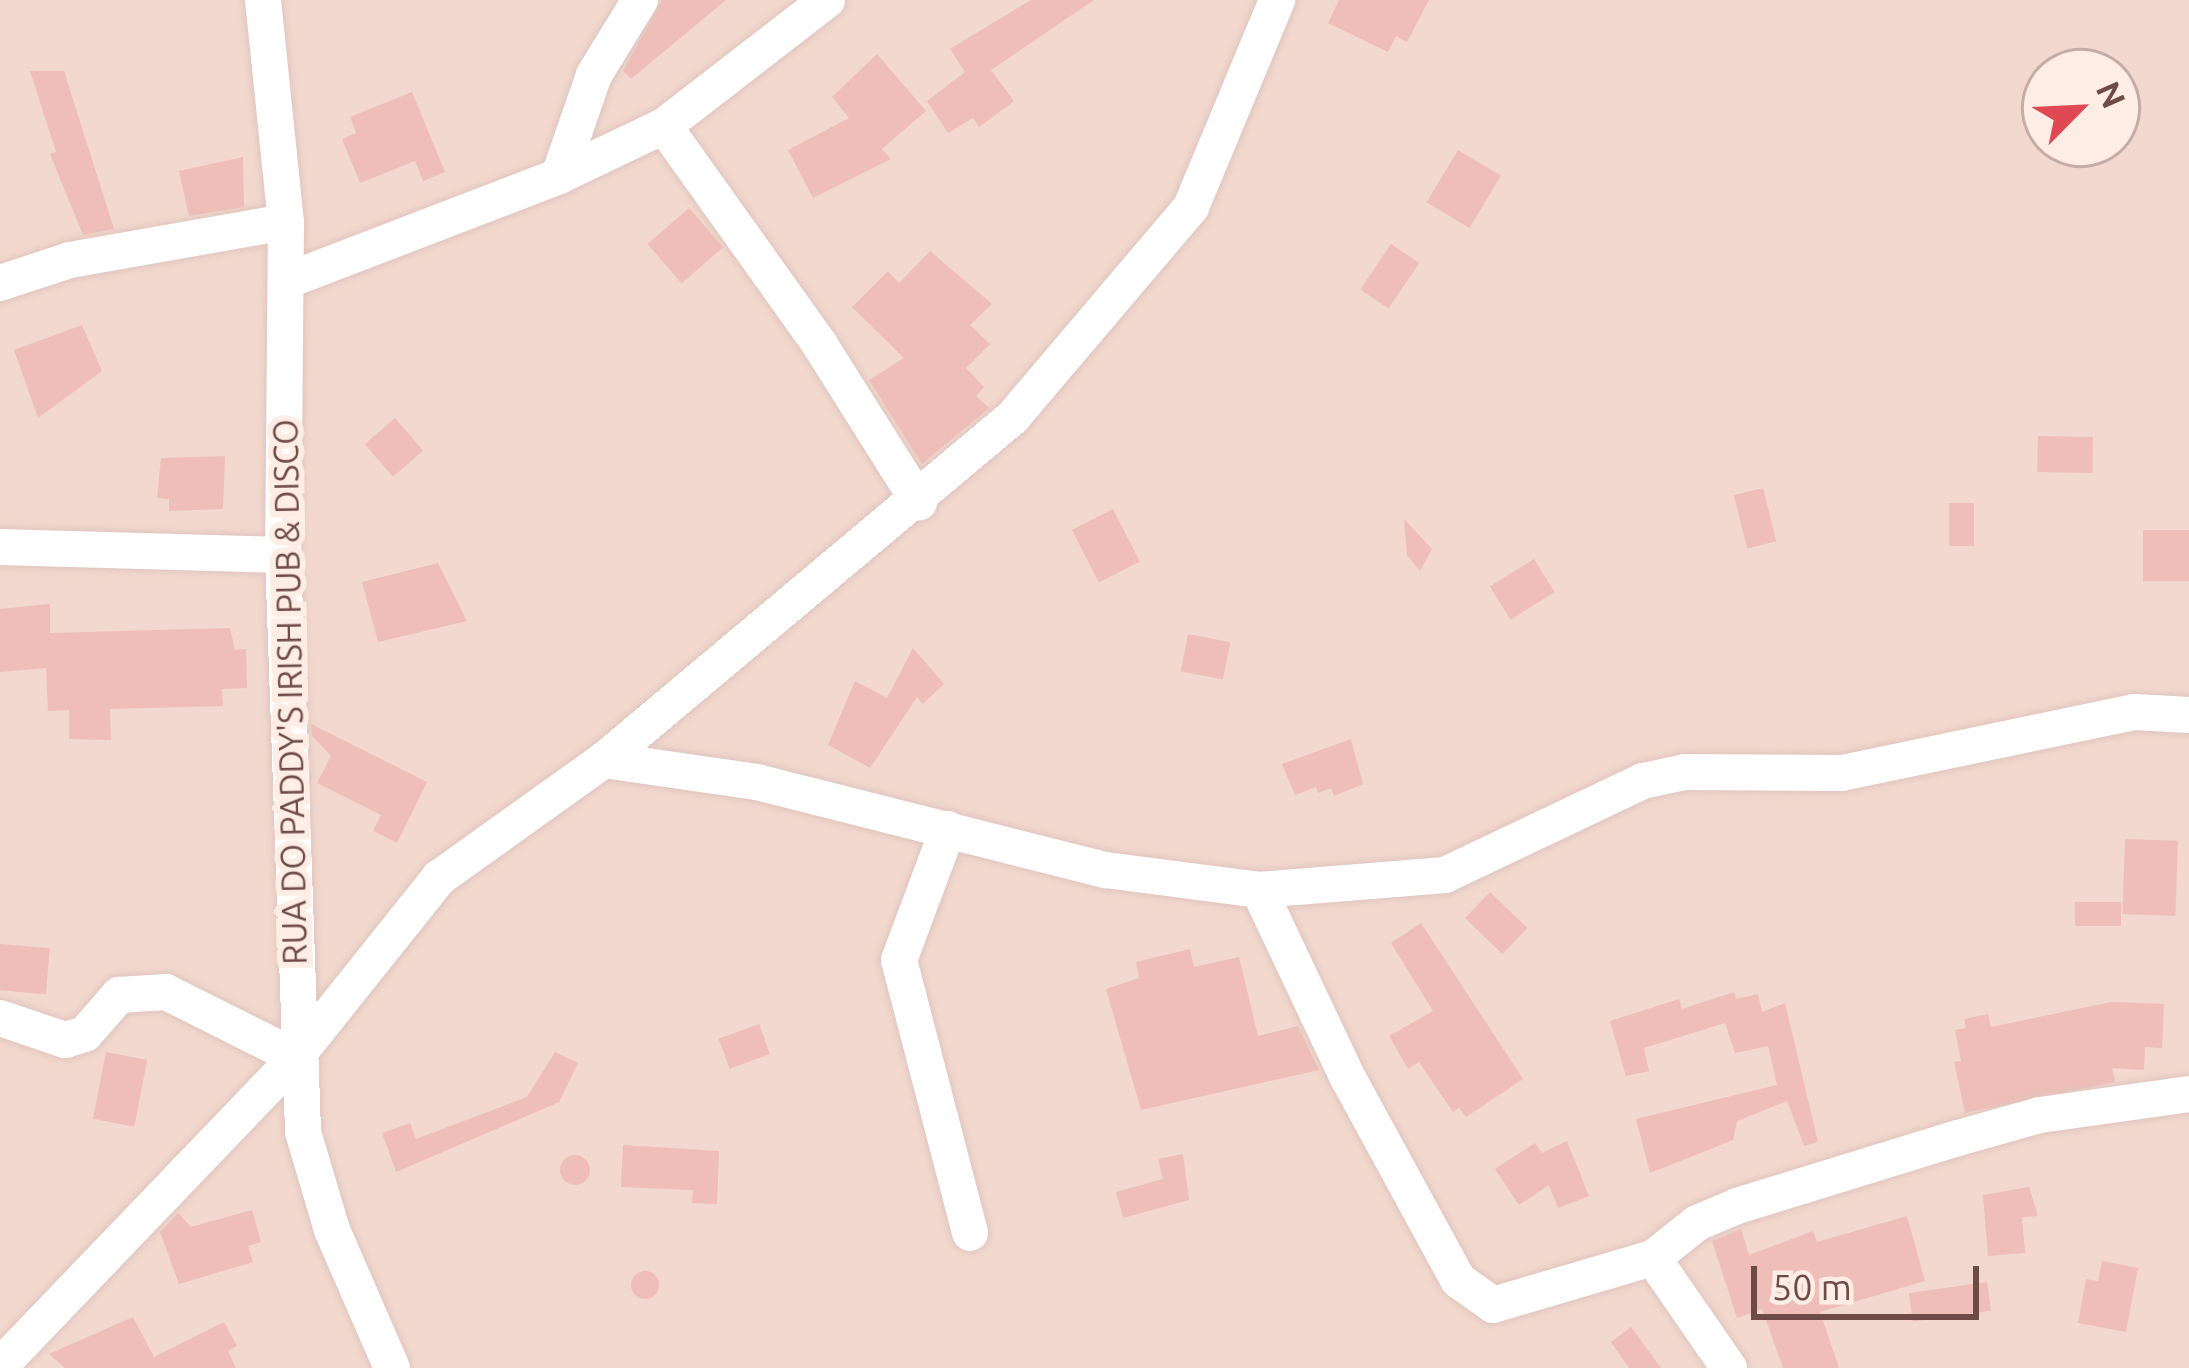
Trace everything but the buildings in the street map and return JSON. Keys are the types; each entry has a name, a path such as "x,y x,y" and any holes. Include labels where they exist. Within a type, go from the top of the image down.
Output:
{"street":[{"name":"RUA DO PADDY'S IRISH PUB & DISCO","path":"263,0 286,221 283,555 296,1057 303,1132 332,1230 392,1368"},
{"path":"559,176 594,75 640,0"},
{"path":"286,281 559,176 664,126 827,0"},
{"path":"0,1366 296,1057 439,878 604,760 919,502 1013,417 1192,207 1277,0"},
{"path":"664,126 820,345 919,502"},
{"path":"0,283 70,260 286,221"},
{"path":"0,547 283,555"},
{"path":"604,760 757,782 1106,870 1259,890 1445,875 1643,782 1685,772 1842,772 2134,712 2189,715"},
{"path":"948,829 898,960 970,1233"},
{"path":"1259,890 1348,1078 1457,1280 1493,1305 1653,1258 1696,1223 1736,1206 1936,1145 2040,1115 2189,1094"},
{"path":"0,1018 65,1040 85,1034 119,995 166,992 296,1057"},
{"path":"1653,1258 1729,1368"}],"shaded area":[{"path":"0,0 2189,0 2189,1368 0,1368"}]}
